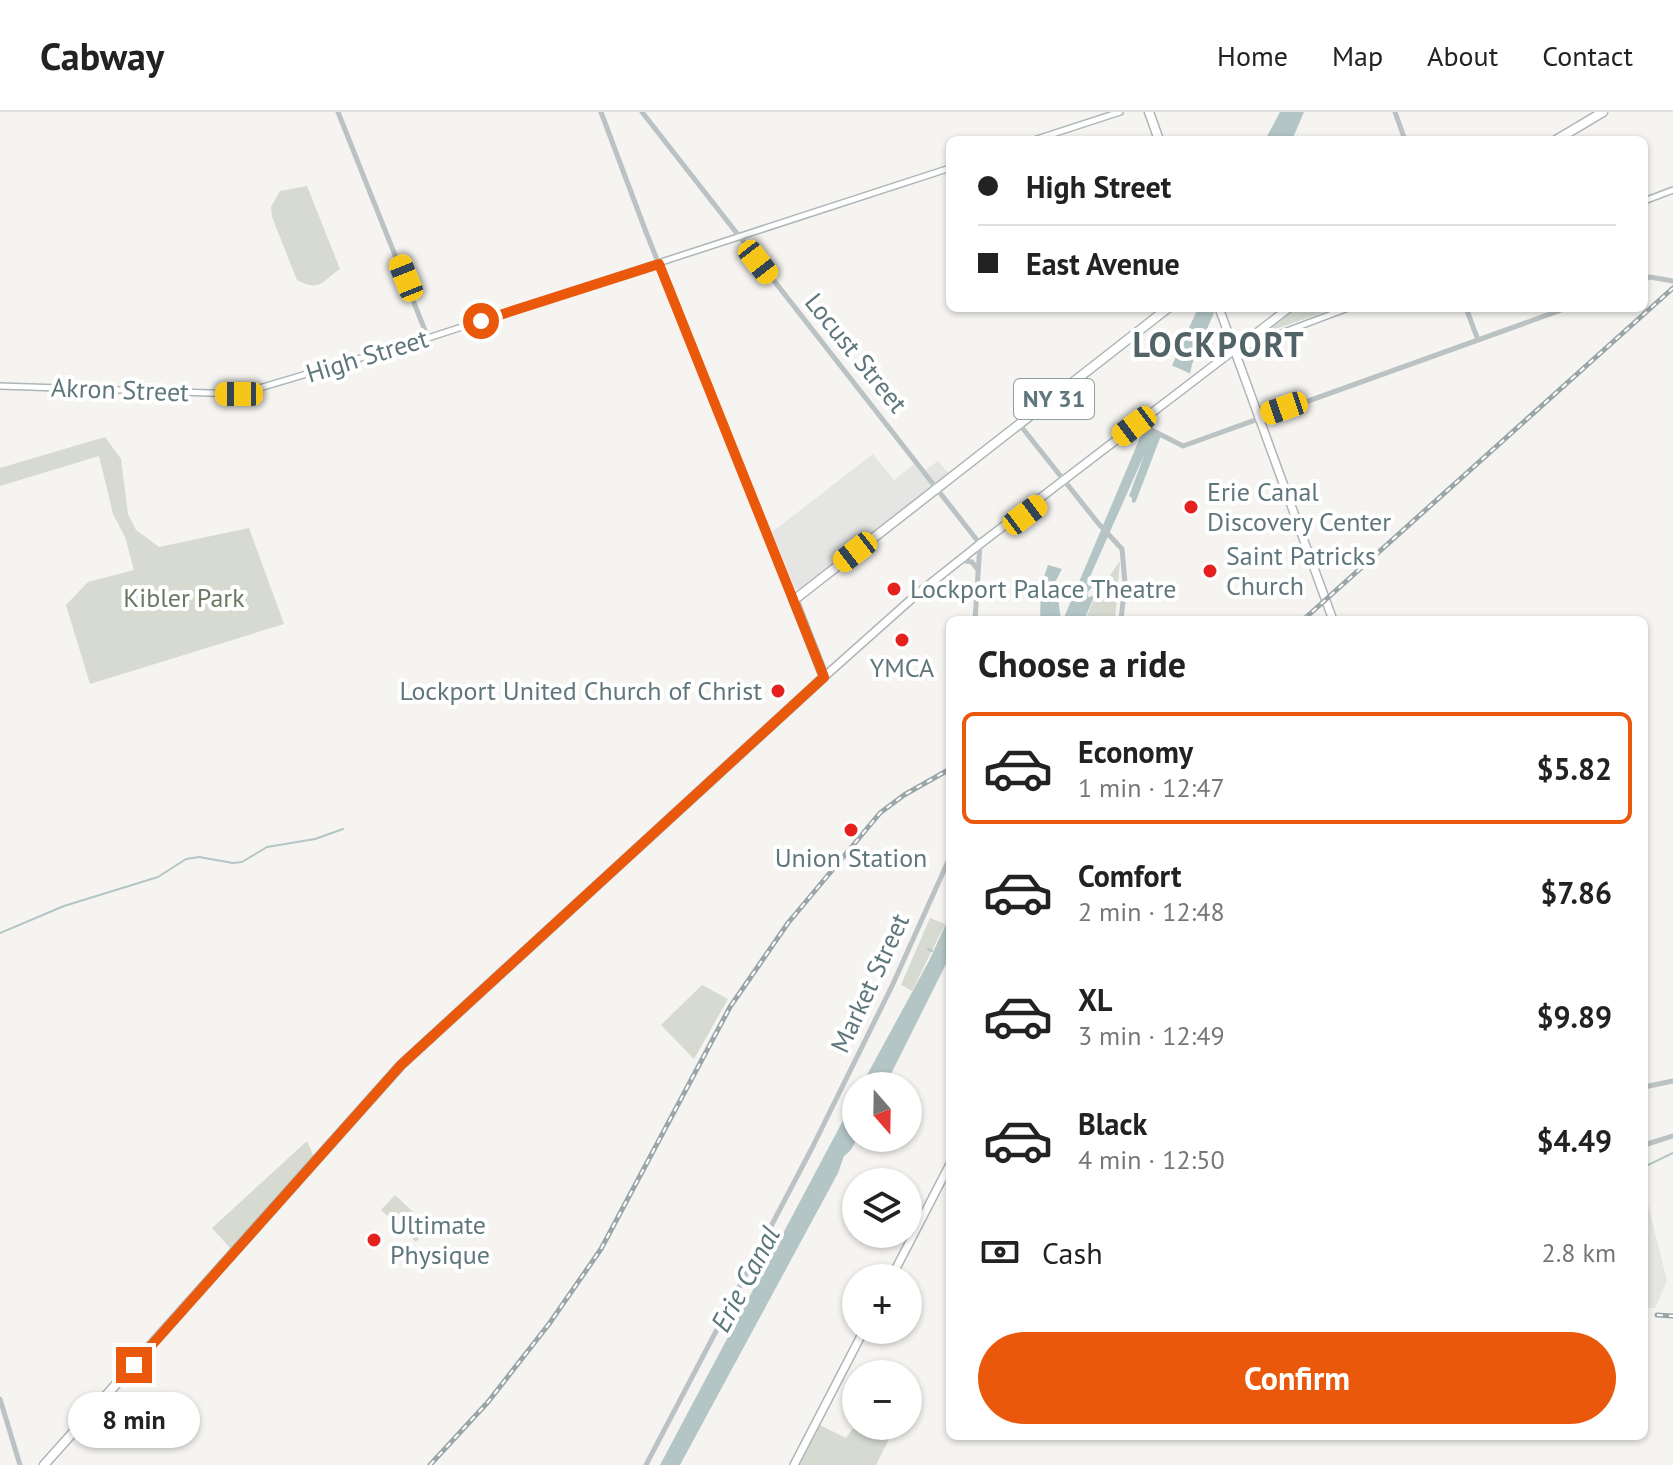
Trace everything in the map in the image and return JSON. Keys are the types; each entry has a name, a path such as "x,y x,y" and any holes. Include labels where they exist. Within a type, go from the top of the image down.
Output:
{"highway":[{"path":"1149,112 1158,136"},
{"path":"1563,136 1603,112"},
{"name":"NY 31","path":"794,600 1163,312"},
{"path":"44,1465 401,1065 824,677 794,600"}],"main road":[{"path":"1046,136 1120,112"},
{"name":"High Street","path":"239,394 428,338 946,169"},
{"path":"1648,199 1673,190"},
{"path":"1220,312 1332,616"},
{"path":"824,677 916,595 1284,312"},
{"path":"1234,350 1337,312"},
{"name":"Akron Street","path":"0,386 239,394"},
{"path":"898,1264 946,1172"},
{"path":"794,1465 857,1344"}],"street":[{"path":"338,112 428,338"},
{"path":"601,112 794,600"},
{"name":"Locust Street","path":"642,112 938,489 980,547"},
{"path":"1395,112 1404,136"},
{"path":"1648,278 1673,281"},
{"path":"1468,312 1478,340"},
{"path":"1144,421 1183,446 1556,312"},
{"path":"1020,425 1122,549 1125,571 1122,616"},
{"path":"975,616 980,547"},
{"path":"962,560 972,562 978,570"},
{"path":"1124,597 1138,590"},
{"name":"Market Street","path":"646,1465 819,1135 891,989 946,866"},
{"path":"1648,1086 1673,1081"},
{"path":"1648,1144 1673,1136"},
{"path":"0,1399 20,1465"}],"shaded area":[{"path":"1280,112 1304,112 1294,136 1267,136"},
{"path":"1196,312 1214,312 1136,501 1132,502 1129,496 1145,453 1087,584 1092,587 1087,593 1088,597 1093,596 1099,578 1102,579 1086,616 1065,616"},
{"path":"873,454 894,480 914,464 921,473 938,461 949,474 799,590 795,588 772,532"},
{"path":"1048,565 1062,569 1052,588 1058,598 1060,616 1040,616 1041,585"},
{"path":"946,924 946,964 892,1072 869,1072"},
{"path":"842,1122 842,1152 849,1152 844,1156 838,1173 680,1465 660,1465"},
{"path":"1648,1204 1667,1281 1655,1308 1648,1308"}],"green space":[{"path":"307,186 340,269 317,285 297,280 272,217 271,207 280,191"},
{"path":"1289,312 1325,312 1273,330 1270,329"},
{"name":"Kibler Park","path":"105,437 121,459 128,514 136,530 159,547 249,528 284,624 90,684 66,605 88,582 134,570 125,537 113,514 99,456 0,486 0,468"},
{"path":"1120,561 1115,616 1087,616 1095,597"},
{"path":"930,918 945,924 912,991 901,985"},
{"path":"702,985 728,999 694,1059 661,1025"},
{"path":"307,1141 314,1157 231,1249 212,1228"},
{"path":"395,1195 429,1227 416,1242 381,1210"},
{"path":"820,1425 842,1436 842,1440 888,1440 876,1465 799,1465"}],"pier":[{"path":"1171,365 1191,374 1164,438 1144,429"}],"waterway":[{"path":"0,933 64,906 158,877 186,859 199,857 242,862 267,847 315,839 343,829"},
{"path":"928,949 932,951"},
{"path":"1648,1165 1673,1153"}],"railway":[{"path":"1648,310 1673,288"},
{"path":"1307,616 1646,312"},
{"path":"430,1465 488,1402 549,1324 601,1249 730,1007 788,923 880,813 946,771"},
{"path":"1657,1315 1673,1316"}],"place":[{"name":"Erie Canal Discovery Center","path":"1191,507"},
{"name":"Saint Patricks Church","path":"1210,571"},
{"name":"Lockport Palace Theatre","path":"894,589"},
{"name":"YMCA","path":"902,640"},
{"name":"Lockport United Church of Christ","path":"778,691"},
{"name":"Union Station","path":"851,830"},
{"name":"Ultimate Physique","path":"374,1240"}],"district":[{"name":"LOCKPORT","path":"1219,345"}],"route":[{"path":"134,1365 401,1065 824,677 659,264 481,321"}],"water label":[{"name":"Erie Canal","path":"745,1279"}]}
